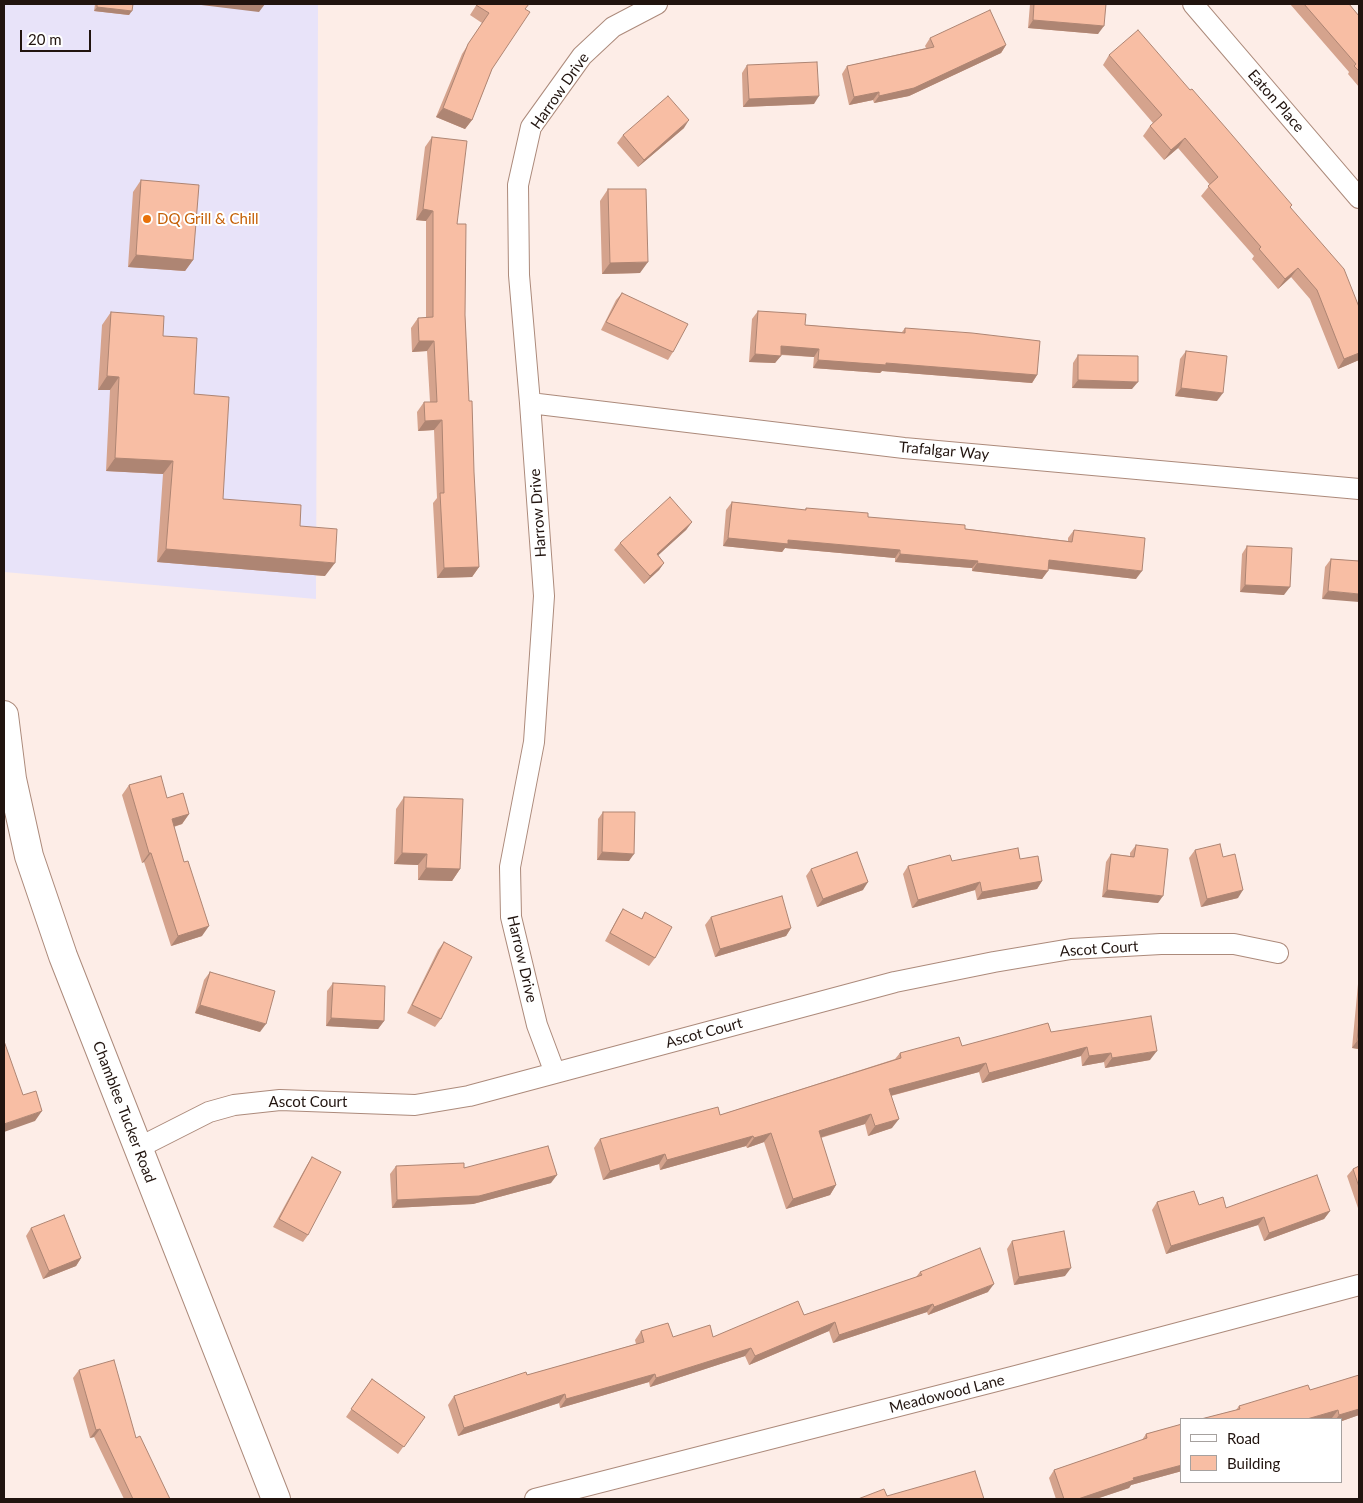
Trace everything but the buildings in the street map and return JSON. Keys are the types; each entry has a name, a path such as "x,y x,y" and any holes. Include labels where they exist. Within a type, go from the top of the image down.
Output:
{"main road":[{"name":"Chamblee Tucker Road","path":"4,715 12,779 29,856 63,956 276,1499"}],"street":[{"name":"Harrow Drive","path":"555,1072 538,1025 511,917 510,867 534,742 544,596 519,275 518,185 531,127 582,56 613,27 657,4"},
{"name":"Eaton Place","path":"1193,4 1359,198"},
{"name":"Trafalgar Way","path":"530,403 904,448 1359,488"},
{"name":"Ascot Court","path":"138,1148 209,1112 234,1105 280,1100 415,1105 470,1096 895,982 1004,960 1071,949 1161,944 1234,944 1278,953"},
{"name":"Meadowood Lane","path":"535,1499 1026,1374 1359,1284"}],"shaded area":[{"path":"4,4 318,4 316,599 4,572"}],"place":[{"name":"DQ Grill & Chill","path":"147,219"}]}
